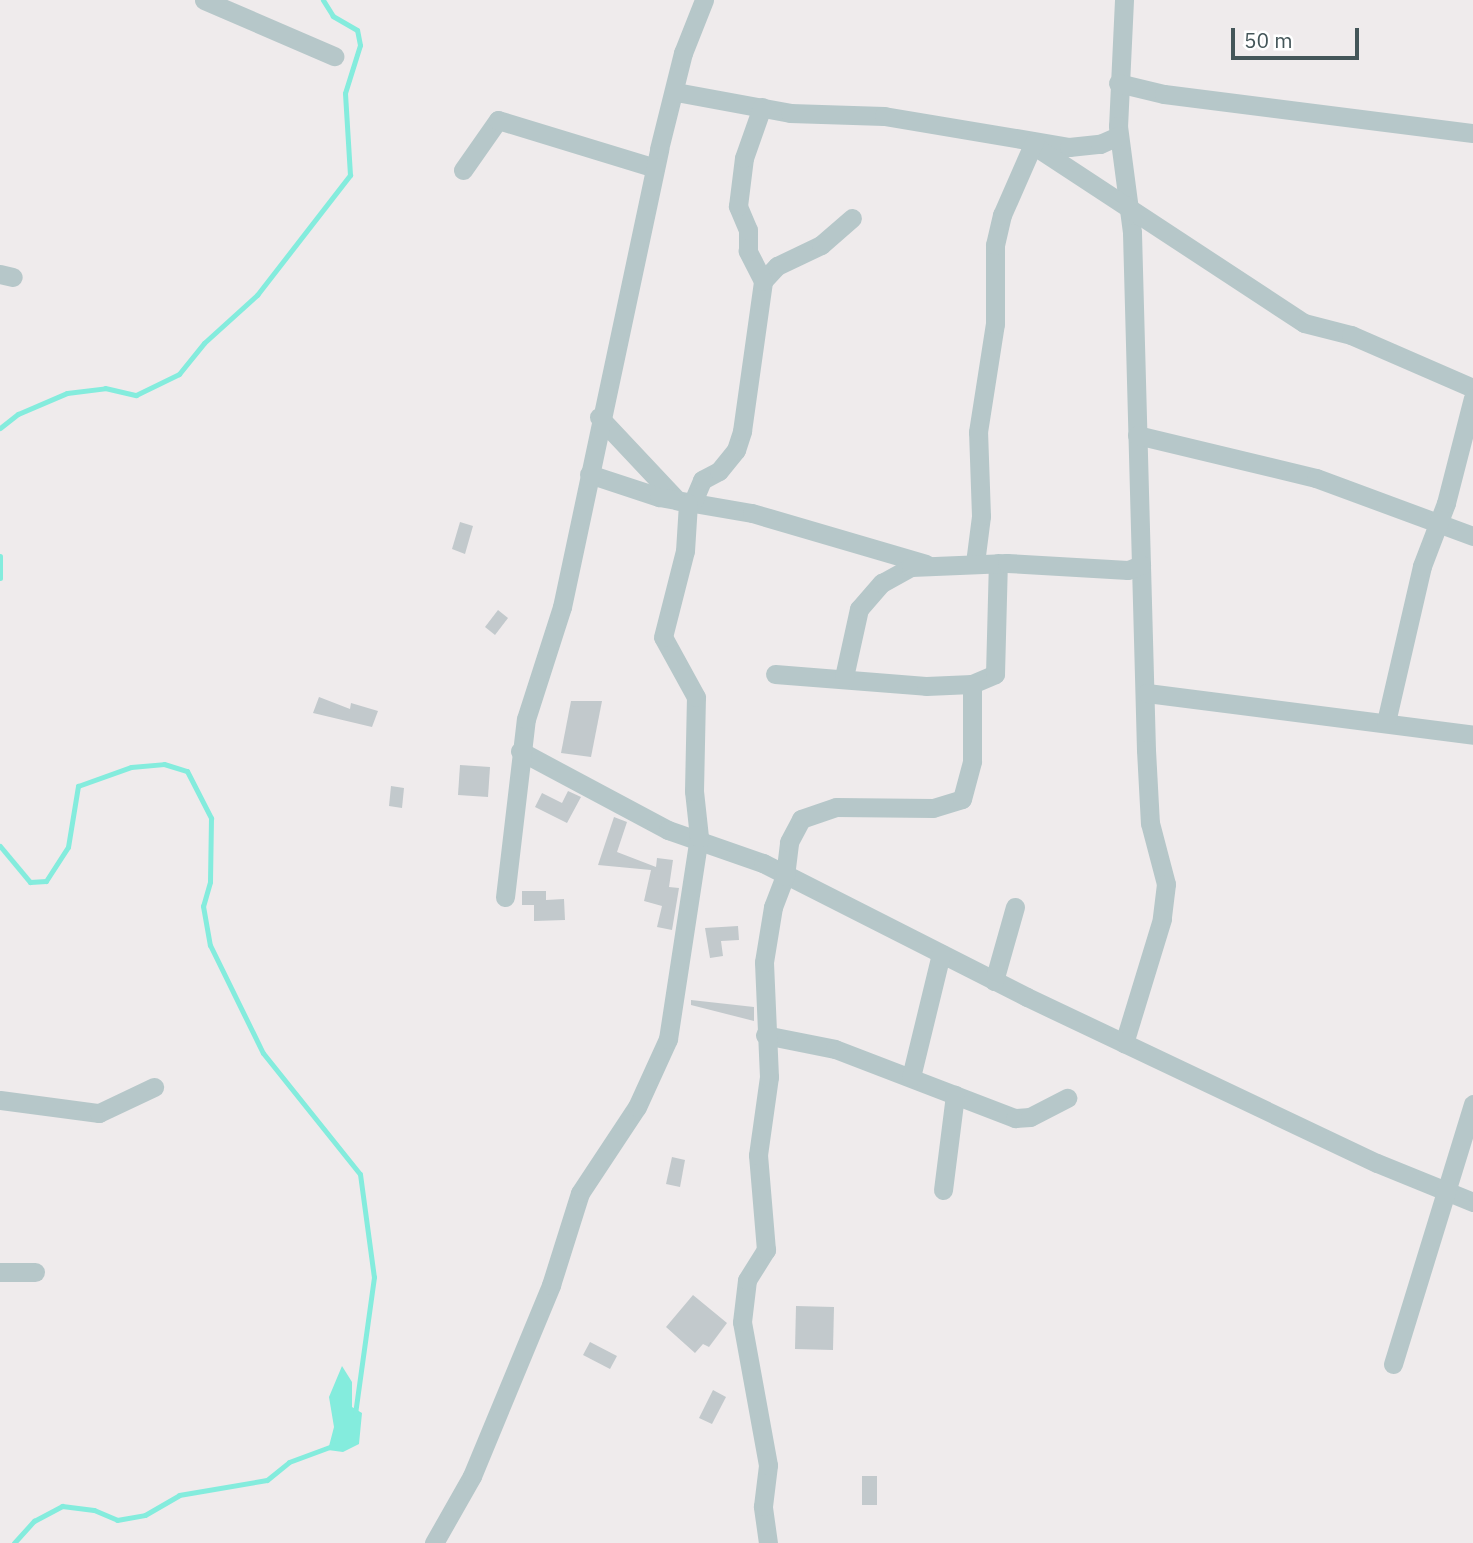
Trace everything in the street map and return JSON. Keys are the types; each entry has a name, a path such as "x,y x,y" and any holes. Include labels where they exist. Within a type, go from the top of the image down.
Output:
{"street":[{"path":"204,0 334,56"},
{"path":"506,897 520,751 562,607 599,417 655,168 676,92 683,52 704,0"},
{"path":"1124,0 1118,83 1118,136 1128,209 1150,823 1166,898 1125,1043"},
{"path":"1118,83 1164,94 1473,133"},
{"path":"676,92 790,113 884,116 1033,143 1082,146 1118,136"},
{"path":"762,107 744,158 738,206 748,230 748,251 763,281"},
{"path":"463,170 498,120 655,168"},
{"path":"1033,143 1128,209 1304,323 1351,335 1473,388"},
{"path":"975,564 981,516 978,432 995,324 995,245 1006,204 1033,143"},
{"path":"434,1543 472,1476 551,1285 580,1193 638,1107 663,1055 699,837 694,791 696,697 663,637 685,551 686,503 702,480 719,471 737,450 763,281 777,265 821,245 852,218"},
{"path":"1386,722 1422,566 1439,523 1473,398"},
{"path":"599,417 686,503"},
{"path":"1136,435 1316,478 1473,536"},
{"path":"589,474 686,503 752,513 926,564"},
{"path":"775,674 844,677 926,686 972,684 998,668 998,563"},
{"path":"844,677 850,634 868,594 902,571 926,564 998,563 1128,570 1141,565"},
{"path":"768,1543 763,1506 768,1465 743,1342 747,1280 766,1250 758,1178 769,1077 765,1035 767,935 785,876 789,842 801,819 836,807 933,808 962,799 972,761 972,684"},
{"path":"1147,692 1473,735"},
{"path":"520,751 668,830 699,837 785,876 993,981 1377,1163 1473,1202"},
{"path":"993,981 1015,908"},
{"path":"911,1077 941,954"},
{"path":"765,1035 835,1049 1023,1120 1067,1098"},
{"path":"0,1100 99,1114 154,1087"},
{"path":"943,1190 955,1095"},
{"path":"1392,1364 1473,1104"},
{"path":"0,1272 35,1272"}],"shaded area":[{"path":"342,1366 352,1382 352,1407 362,1413 359,1444 343,1452 328,1450 334,1427 329,1397"}],"building":[{"path":"460,522 473,526 465,554 452,549"},
{"path":"498,610 508,618 495,635 485,627"},
{"path":"319,697 350,709 351,703 378,711 372,727 313,713"},
{"path":"571,701 602,701 591,757 561,753"},
{"path":"460,765 490,767 488,797 458,795"},
{"path":"391,786 404,788 402,808 389,806"},
{"path":"568,791 581,797 567,823 535,807 542,793 562,803"},
{"path":"614,817 627,822 617,852 656,867 657,858 673,860 669,887 679,888 672,930 657,927 662,906 644,901 651,870 598,865"},
{"path":"522,891 546,891 546,900 564,899 565,920 534,921 534,905 522,905"},
{"path":"738,926 739,940 721,941 723,956 710,958 705,928"},
{"path":"691,1000 754,1007 754,1021 691,1005"},
{"path":"672,1157 685,1160 680,1187 666,1184"},
{"path":"693,1295 727,1323 709,1347 703,1344 695,1353 666,1327"},
{"path":"796,1306 834,1307 833,1350 795,1349"},
{"path":"590,1342 617,1356 610,1369 583,1355"},
{"path":"713,1390 726,1397 712,1424 699,1418"},
{"path":"862,1476 877,1476 877,1505 862,1505"}],"waterway":[{"path":"0,428 18,414 67,393 105,388 136,395 179,374 204,343 257,295 350,175 345,93 360,45 357,30 333,16 323,0"},
{"path":"0,556 0,578"},
{"path":"0,846 30,882 46,881 68,847 78,786 131,767 164,764 187,771 211,818 210,882 203,906 210,945 263,1053 360,1174 374,1277 355,1414"},
{"path":"14,1543 34,1521 62,1506 94,1510 117,1520 145,1515 179,1495 267,1480 289,1462 335,1445"}]}
